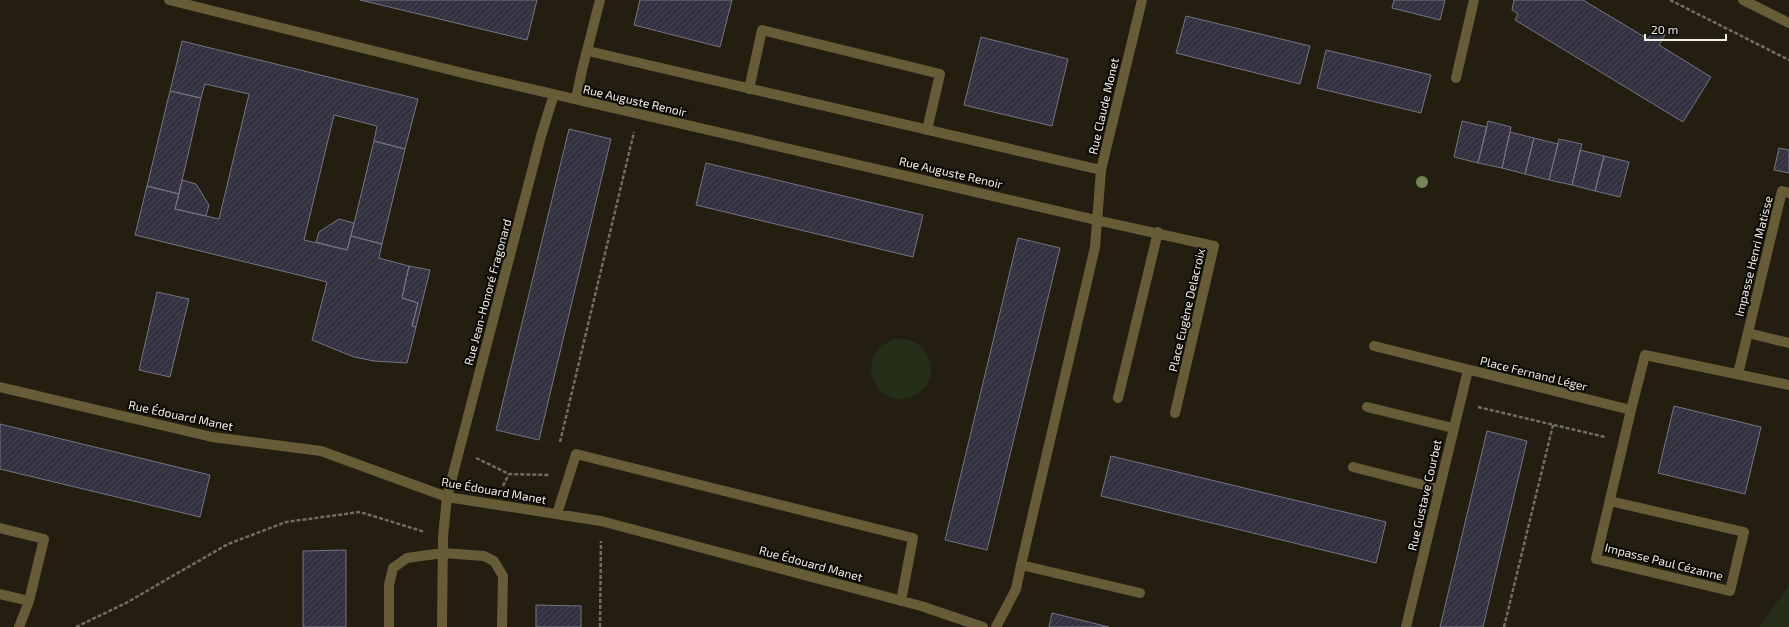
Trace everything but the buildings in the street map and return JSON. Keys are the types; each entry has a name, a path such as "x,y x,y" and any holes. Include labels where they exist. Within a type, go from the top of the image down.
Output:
{"street":[{"name":"Rue Auguste Renoir","path":"169,0 554,94 1096,220"},
{"path":"576,99 600,0"},
{"name":"Rue Claude Monet","path":"996,627 1016,589 1095,247 1101,170 1142,0"},
{"path":"1456,78 1474,0"},
{"path":"1743,0 1789,23"},
{"path":"749,89 762,30 940,74 927,130"},
{"path":"588,52 1101,170"},
{"name":"Rue Jean-Honoré Fragonard","path":"442,627 442,553 447,497 541,136 554,94"},
{"name":"Impasse Henri Matisse","path":"1738,374 1782,191 1789,193"},
{"name":"Place Eugène Delacroix","path":"1096,220 1158,232 1214,246 1175,413"},
{"path":"1118,398 1158,232"},
{"name":"Impasse Henri Matisse","path":"1748,333 1789,343"},
{"name":"Place Fernand Léger","path":"1374,346 1631,410"},
{"path":"1631,410 1645,355 1789,385"},
{"name":"Rue Gustave Courbet","path":"1406,627 1468,370"},
{"name":"Rue Édouard Manet","path":"0,386 212,437 321,451 447,497 601,521 901,600 983,627"},
{"path":"1367,407 1453,428"},
{"name":"Impasse Paul Cézanne","path":"1610,501 1744,532 1730,591 1596,560 1631,410"},
{"path":"557,514 576,454 913,538 901,600"},
{"path":"1353,467 1439,489"},
{"path":"0,528 44,539 29,601 19,627"},
{"path":"389,627 389,585 393,568 407,558 442,553 484,556 494,561 503,576 502,627"},
{"path":"1021,565 1140,593"},
{"path":"0,594 29,601"}],"path":[{"path":"1670,0 1789,60"},
{"path":"559,445 639,114"},
{"path":"1460,402 1624,442"},
{"path":"1504,627 1553,425"},
{"path":"459,449 509,474 552,476"},
{"path":"76,627 126,603 228,544 286,522 360,512 443,537"},
{"path":"600,627 601,521"}],"green space":[{"path":"901,339 913,341 926,352 929,357 931,369 929,381 918,394 913,397 901,399 889,397 876,386 873,381 871,369 873,357 884,344 889,341"},
{"path":"1789,585 1789,627 1759,627"}]}
